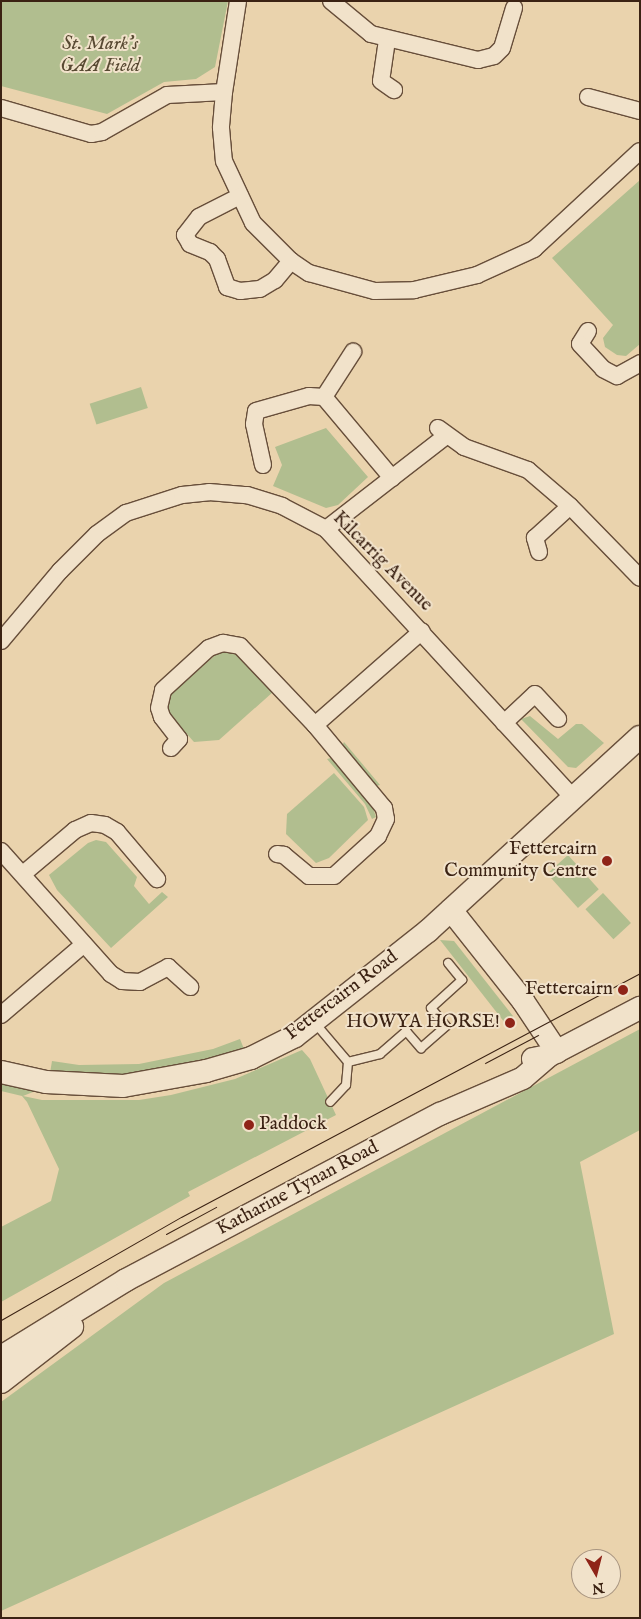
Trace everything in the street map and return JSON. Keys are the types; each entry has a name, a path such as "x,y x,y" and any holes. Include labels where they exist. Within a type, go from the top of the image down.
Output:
{"street":[{"path":"238,1 220,128 224,161 253,223 291,262 308,273 375,290 414,290 477,275 534,249 640,151"},
{"path":"331,1 370,34 387,40 478,60 494,56 502,48 514,8"},
{"path":"387,40 381,81 394,90"},
{"path":"1,108 91,134 102,132 167,95 224,92"},
{"path":"588,97 640,111"},
{"path":"240,196 194,222 185,235 190,244 210,252 217,259 227,287 240,291 260,289 275,280 291,262"},
{"path":"588,331 580,344 603,369 618,376 640,363"},
{"path":"324,397 353,352"},
{"path":"263,466 254,424 256,412 309,396 324,397 392,478"},
{"path":"326,529 392,478 442,432 464,447 528,470 570,506 640,578"},
{"name":"Kilcarrig Avenue","path":"1,641 60,571 97,534 126,513 153,502 209,492 247,495 282,506 326,529 422,631 573,798"},
{"path":"539,552 535,538 570,506"},
{"path":"315,725 422,631"},
{"path":"171,748 179,739 162,717 160,708 163,690 209,648 223,643 245,649 315,725 384,808 383,830 334,876 309,876 284,855 277,854"},
{"path":"504,722 535,694 558,719"},
{"name":"Fettercairn Road","path":"1,1072 46,1082 89,1087 165,1080 251,1058 314,1023 451,910 640,737"},
{"path":"24,874 75,830 91,823 106,825 117,832 158,879"},
{"path":"1,851 24,874 111,974 122,981 148,980 168,967 190,987"},
{"path":"451,910 523,1001 552,1054"},
{"path":"1,1015 84,944"},
{"name":"Katharine Tynan Road","path":"1,1357 89,1301 440,1114 501,1072 525,1061 552,1054 640,1008"},
{"name":"Katharine Tynan Road","path":"1,1382 158,1264"}],"lane":[{"path":"348,1062 380,1054 406,1030 421,1048 446,1026 431,1008 462,980 448,963"},
{"path":"314,1023 348,1062 346,1085 330,1102"}],"green space":[{"name":"St. Mark's GAA Field","path":"1,1 228,1 215,67 196,79 164,82 107,114 1,86"},
{"path":"640,180 640,344 626,356 617,355 605,347 603,338 613,325 552,258"},
{"path":"141,387 148,408 96,425 90,404"},
{"path":"326,428 368,477 338,505 326,508 273,486 282,465 275,447"},
{"path":"221,650 240,656 273,692 219,740 194,742 169,714 169,696"},
{"path":"530,716 558,739 576,724 582,724 604,743 576,768 568,767 521,719"},
{"path":"344,742 380,785 376,786 342,746"},
{"path":"331,758 373,808 376,817 372,819 365,804 327,759"},
{"path":"334,773 364,807 368,820 329,858 316,863 286,834 287,814"},
{"path":"96,840 106,842 137,877 134,886 149,904 162,892 168,897 111,948 57,890 49,875 88,843"},
{"path":"568,855 599,889 578,908 547,874"},
{"path":"603,893 631,923 613,939 585,909"},
{"path":"440,940 454,941 513,1016 509,1021 505,1023"},
{"path":"640,1029 640,1130 580,1162 614,1334 1,1611 1,1402 164,1283"},
{"path":"240,1039 244,1049 217,1059 130,1076 50,1073 52,1061 79,1065 139,1064 213,1049"},
{"path":"302,1050 310,1059 336,1115 188,1192 190,1196 1,1302 1,1227 51,1201 59,1169 27,1102 22,1096 1,1091 1,1082 38,1090 23,1096 42,1100 139,1100 171,1095 235,1079"}],"tram line":[{"path":"1,1320 181,1217 640,973"},
{"path":"485,1063 538,1035"},
{"path":"166,1234 216,1207"}],"place":[{"name":"Fettercairn Community Centre","path":"607,861"},
{"name":"Fettercairn","path":"623,990"},
{"name":"HOWYA HORSE!","path":"510,1023"},
{"name":"Paddock","path":"249,1125"}]}
